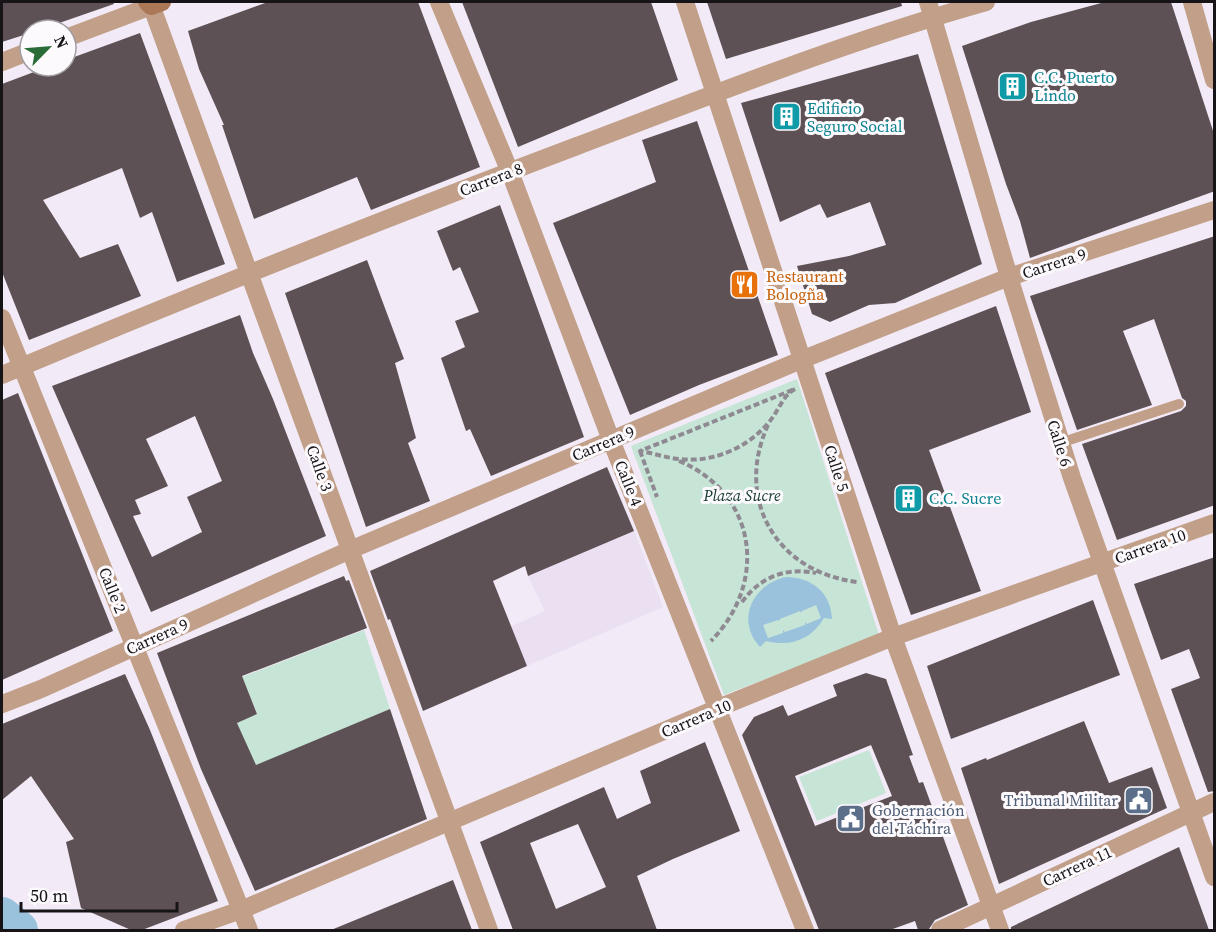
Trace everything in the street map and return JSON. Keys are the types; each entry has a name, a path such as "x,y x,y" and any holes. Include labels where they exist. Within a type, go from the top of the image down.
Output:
{"street":[{"name":"Calle 4","path":"439,2 510,171 611,440 805,930"},
{"name":"Calle 5","path":"685,2 893,637 1000,930"},
{"name":"Carrera 8","path":"2,375 510,171 931,9 986,2"},
{"path":"1192,2 1215,80"},
{"path":"78,33 152,3"},
{"name":"Calle 3","path":"152,3 489,930"},
{"name":"Calle 6","path":"931,9 1060,443 1215,877"},
{"path":"2,62 18,56"},
{"name":"Carrera 9","path":"2,704 350,550 801,360 1009,277 1215,210"},
{"name":"Calle 2","path":"2,318 249,930"},
{"name":"Carrera 10","path":"184,930 241,910 718,708 893,637 1215,523"},
{"name":"Carrera 11","path":"940,930 1215,802"}],"lane":[{"path":"1060,443 1179,404"}],"path":[{"path":"795,389 799,400"},
{"path":"795,389 788,393 770,421 758,453 756,485 762,510 772,532 782,546 808,567 838,579 859,582"},
{"path":"639,451 795,389"},
{"path":"666,457 699,459 731,451 758,433 770,421"},
{"path":"639,451 681,462 710,479 721,490 739,518 745,534 748,567 746,583 733,614"},
{"path":"639,451 660,507"},
{"path":"710,642 724,628 750,591 766,579 776,574 797,571 823,574"},
{"path":"855,571 862,591"},
{"path":"706,631 714,651"}],"shaded area":[{"path":"634,531 663,607 527,666 510,627 545,611 528,576"}],"green space":[{"name":"Plaza Sucre","path":"797,379 879,635 724,695 631,446"},
{"path":"364,630 390,709 298,749 207,784 199,763 246,743 237,723 257,713 242,677"},
{"path":"869,750 886,793 817,821 799,777"}],"water":[{"path":"786,577 812,583 828,601 832,619 824,618 813,632 799,640 783,643 766,641 760,647 749,626 751,604 764,587","holes":["816,605 821,618 807,624 805,622 805,625 785,632 783,630 783,633 768,638 763,625 779,621 800,611 801,613"]}],"building":[{"path":"2,2 113,2 114,4 74,18 18,18 18,37 2,42"},
{"path":"268,2 418,2 480,167 371,210 357,177 254,219 222,125 224,125 199,69 188,31"},
{"path":"462,2 651,2 678,80 518,147"},
{"path":"707,2 901,2 902,6 726,59"},
{"path":"1105,2 1171,2 1215,137 1215,191 1030,258 962,46 1031,22"},
{"path":"140,33 225,264 177,282 152,212 140,218 122,168 43,200 80,258 118,244 141,296 29,340 2,272 2,84 18,78 78,78 78,56"},
{"path":"918,54 982,264 895,303 869,305 830,322 812,314 797,266 849,256 886,245 870,202 827,218 820,204 780,222 741,103"},
{"path":"697,121 778,355 699,385 630,415 553,223 656,182 642,140"},
{"path":"500,205 584,437 491,476 470,429 466,431 441,358 465,347 455,321 479,312 460,267 453,271 437,231"},
{"path":"1215,236 1215,505 1117,540 1082,444 1181,411 1186,406 1186,401 1182,398 1154,319 1123,331 1152,405 1077,430 1030,296"},
{"path":"367,260 404,359 395,363 416,438 408,443 430,501 366,527 285,293"},
{"path":"996,306 1031,412 929,450 981,591 911,615 825,373"},
{"path":"240,315 326,536 151,612 52,386","holes":["195,416 222,481 187,497 202,532 152,557 133,516 141,514 135,500 168,486 146,439"]},
{"path":"18,393 113,631 2,680 2,400"},
{"path":"607,467 634,531 528,576 525,566 493,581 527,666 423,711 370,571"},
{"path":"1215,557 1215,791 1208,792 1171,689 1200,678 1189,649 1161,660 1134,584"},
{"path":"344,576 346,581 349,580 367,628 242,676 257,714 237,723 256,765 390,709 427,819 255,891 201,769 157,653"},
{"path":"1093,600 1120,675 951,739 927,666"},
{"path":"866,673 886,679 913,755 909,756 919,783 923,782 968,905 935,920 929,929 918,930 915,921 890,930 819,930 742,735 754,717 783,705 788,716 837,696 833,685","holes":["871,745 892,796 815,826 795,776"]},
{"path":"125,674 150,730 218,901 142,930 131,930 81,908 66,842 74,839 31,776 2,800 2,724"},
{"path":"1084,721 1109,783 1152,767 1167,808 999,884 961,768 986,758 987,760"},
{"path":"705,742 740,831 637,876 657,930 513,930 480,842 604,787 617,819 651,803 640,771","holes":["578,824 606,887 556,909 530,843"]},
{"path":"1179,847 1209,930 1011,930 1011,927"},
{"path":"453,880 472,930 331,930"}],"waterway":[{"path":"2,916 19,930"}],"place":[{"name":"C.C. Puerto Lindo","path":"1013,86"},
{"name":"Edificio Seguro Social","path":"786,117"},
{"name":"Restaurant Bologña","path":"745,285"},
{"name":"C.C. Sucre","path":"908,498"},
{"name":"Tribunal Militar","path":"1139,800"},
{"name":"Gobernación del Táchira","path":"851,819"}]}
